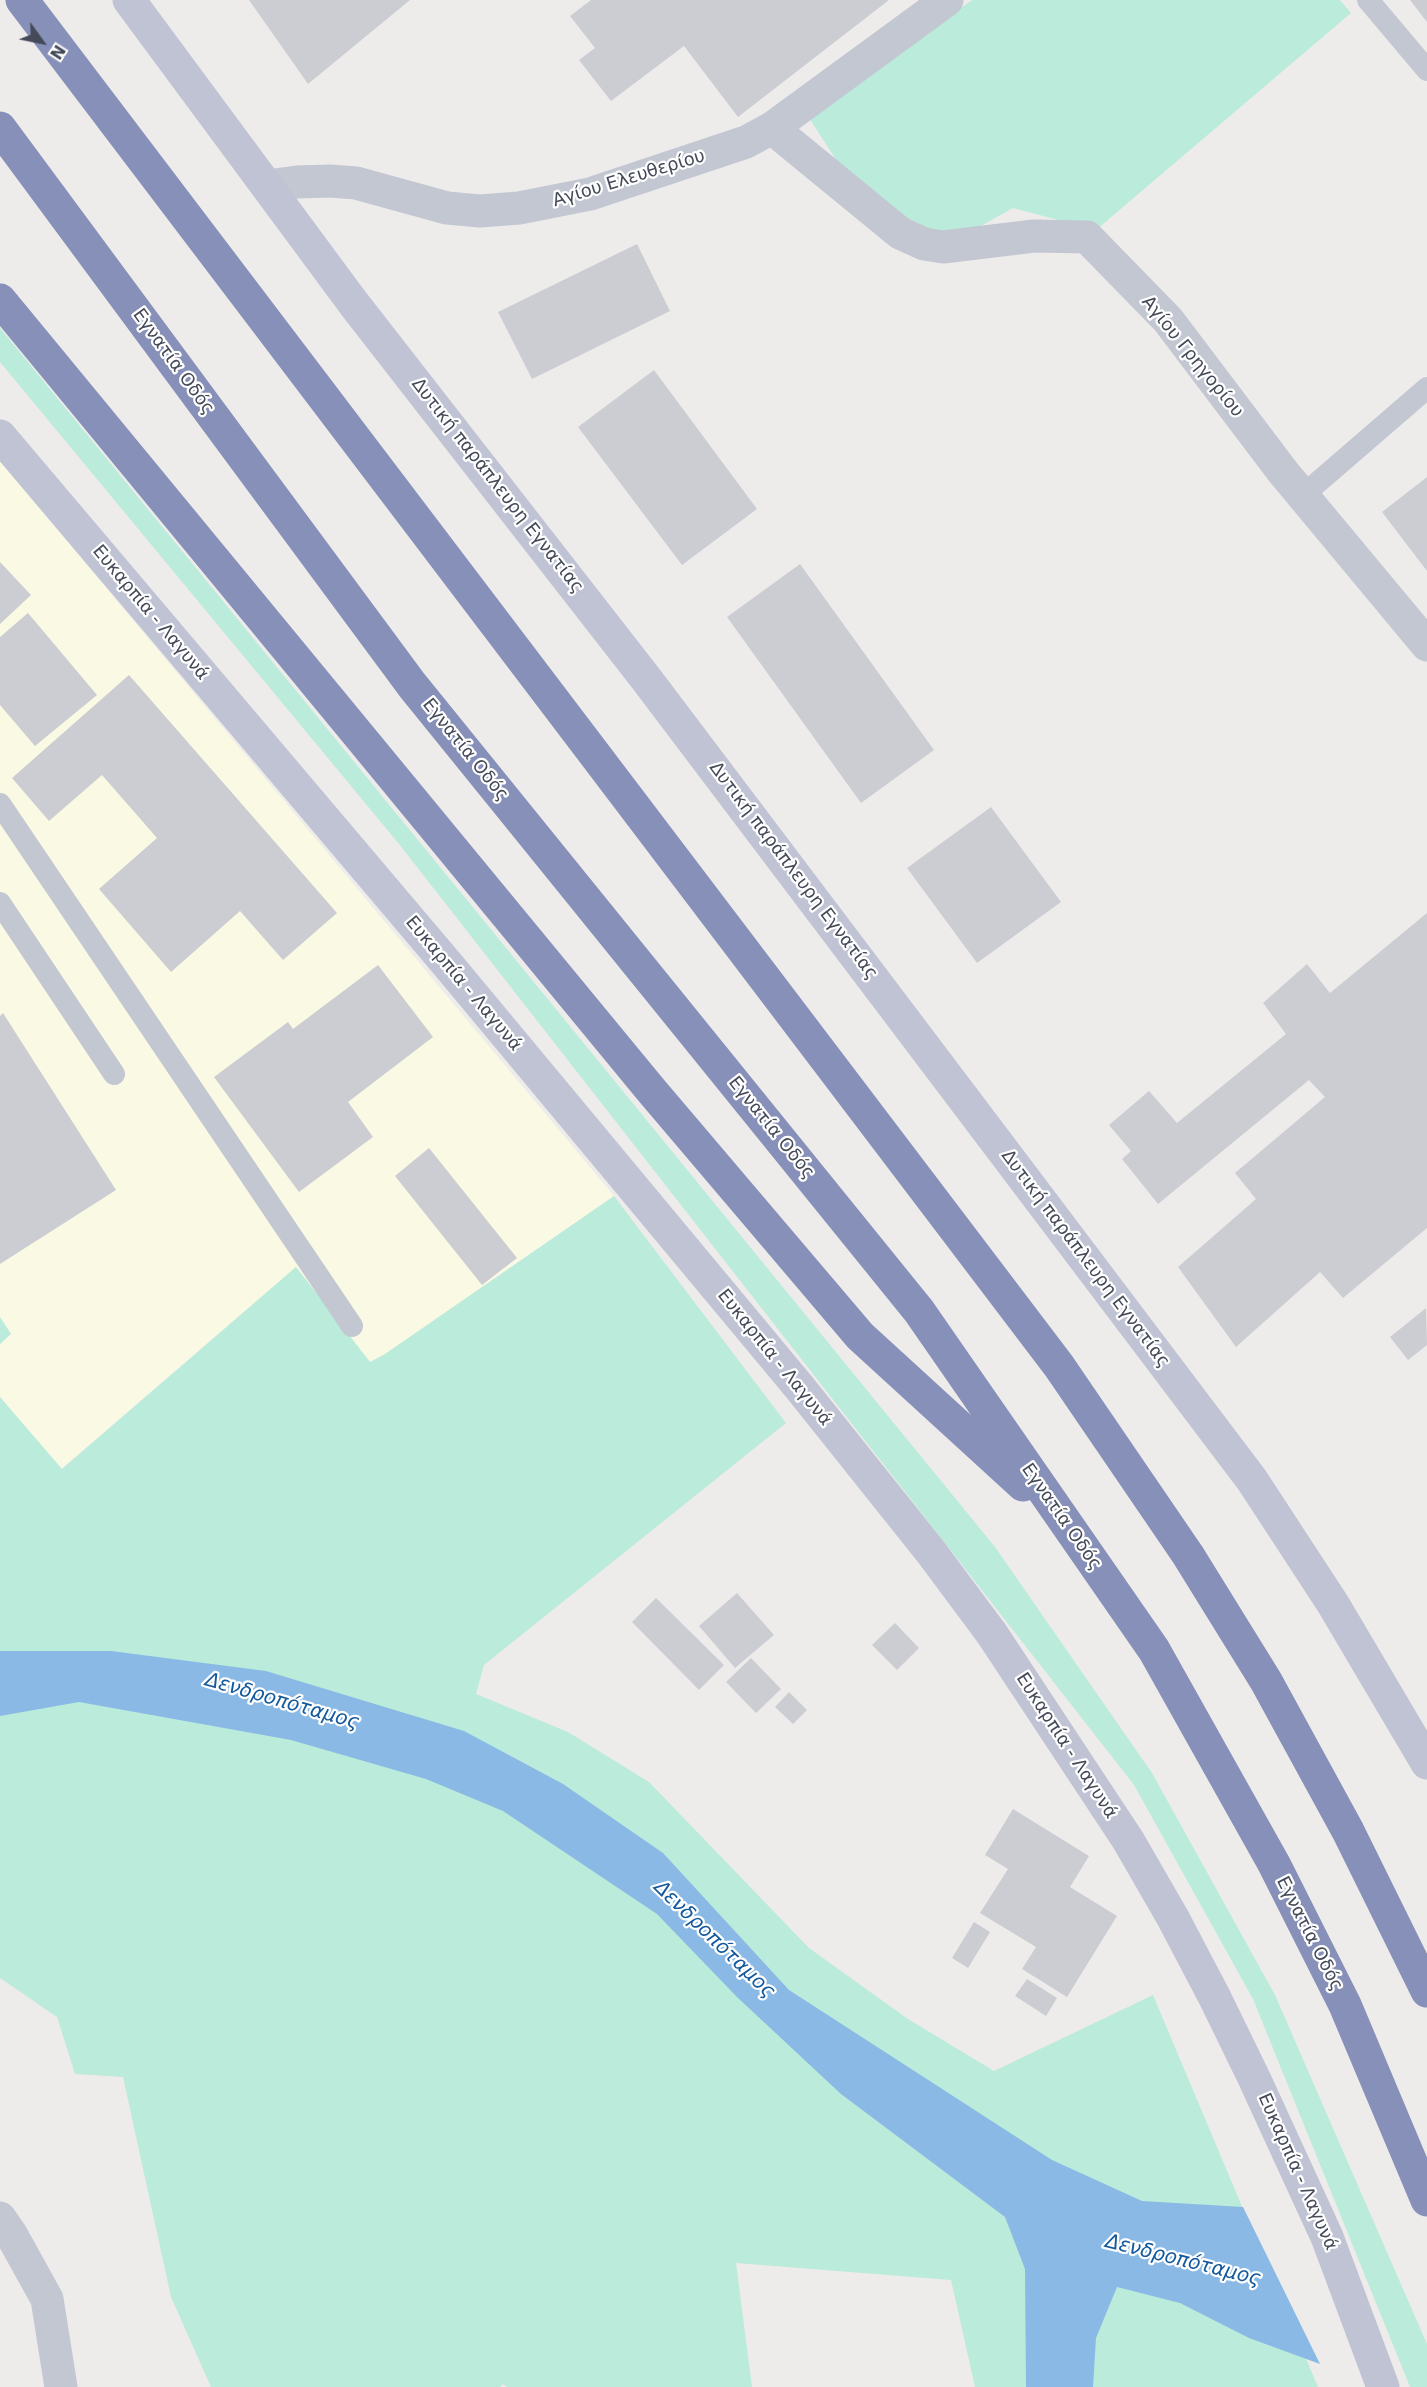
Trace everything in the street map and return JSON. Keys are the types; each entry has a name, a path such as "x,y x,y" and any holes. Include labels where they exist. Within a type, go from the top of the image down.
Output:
{"highway":[{"path":"22,0 1059,1366 1188,1555 1266,1681 1348,1831 1427,1990"},
{"name":"Εγνατία Οδός","path":"0,128 412,686 919,1311 1154,1650 1274,1864 1345,2005 1427,2200"},
{"path":"0,300 651,1090 860,1336 1066,1525"}],"street":[{"name":"Δυτική παράπλευρη Εγνατίας","path":"129,0 354,304 554,559 847,942 1252,1480 1333,1604 1427,1763"},
{"name":"Αγίου Ελευθερίου","path":"267,186 297,182 347,182 447,208 480,211 519,208 590,194 746,142 772,128 947,0"},
{"name":"Αγίου Γρηγορίου","path":"772,128 900,233 924,244 943,247 1034,236 1088,237 1168,320 1302,496 1427,645"},
{"name":"Ευκαρπία - Λαγυνά","path":"0,436 793,1379 931,1552 992,1634 1128,1840 1173,1918 1294,2162 1352,2298 1383,2387"},
{"path":"0,2218 47,2299 61,2387"}],"lane":[{"path":"1368,0 1427,69"},
{"path":"1302,496 1427,388"},
{"path":"0,804 352,1326"},
{"path":"0,903 114,1074"}],"shaded area":[{"path":"0,461 614,1196 385,1354 370,1362 296,1267 61,1469 0,1397 0,1344 11,1334 0,1317"}],"green space":[{"path":"972,0 1340,0 1351,13 1096,230 1013,208 943,247 863,201 809,118"},
{"path":"0,328 995,1547 1152,1773 1275,1995 1427,2344 1427,2387 1410,2387 1253,1999 1134,1785 399,844 0,362"},
{"path":"614,1196 786,1423 484,1665 476,1694 568,1732 649,1782 809,1948 908,2019 994,2071 1153,1995 1318,2387 975,2387 951,2280 736,2263 752,2387 507,2387 503,2384 500,2387 211,2387 171,2297 123,2077 75,2074 57,2017 0,1978 0,1397 62,1469 296,1267 370,1362 385,1354"},
{"path":"0,1317 11,1334 0,1344"}],"water":[{"name":"Δενδροπόταμος","path":"0,1651 111,1651 266,1671 464,1731 563,1784 663,1853 789,1990 1052,2160 1142,2201 1243,2207 1320,2364 1249,2338 1180,2303 1117,2287 1096,2338 1093,2387 1026,2387 1025,2269 1005,2217 841,2094 737,1997 657,1914 503,1811 426,1779 291,1740 79,1702 0,1716"}],"building":[{"path":"249,0 410,0 308,84"},
{"path":"591,0 889,0 738,117 684,46 611,101 579,60 595,48 570,16"},
{"path":"1410,0 1427,0 1427,22"},
{"path":"637,244 670,311 532,379 498,312"},
{"path":"654,370 757,509 682,565 578,427"},
{"path":"1427,477 1427,571 1382,512"},
{"path":"0,562 31,595 0,624"},
{"path":"800,564 934,750 861,803 727,617"},
{"path":"28,613 97,695 35,746 0,705 0,637"},
{"path":"129,675 337,913 283,960 240,911 171,972 99,889 157,838 102,775 49,821 12,778"},
{"path":"991,807 1061,902 977,963 907,868"},
{"path":"1427,913 1427,1228 1343,1298 1320,1272 1236,1347 1178,1267 1256,1199 1235,1173 1325,1097 1309,1080 1158,1204 1122,1159 1131,1151 1109,1125 1149,1091 1177,1123 1286,1034 1263,1003 1307,964 1330,993"},
{"path":"378,965 433,1037 348,1102 373,1137 299,1192 214,1077 288,1022 293,1029"},
{"path":"3,1013 116,1190 0,1264 0,1016"},
{"path":"429,1148 517,1258 482,1285 395,1176"},
{"path":"1426,1308 1427,1345 1408,1360 1390,1337"},
{"path":"737,1593 774,1635 735,1668 699,1626"},
{"path":"656,1598 724,1665 699,1690 632,1622"},
{"path":"895,1623 919,1648 897,1670 872,1645"},
{"path":"751,1658 781,1689 756,1713 726,1682"},
{"path":"789,1692 807,1710 793,1724 775,1707"},
{"path":"1013,1809 1089,1856 1070,1887 1117,1916 1067,1997 1022,1969 1036,1947 980,1913 1008,1869 985,1855"},
{"path":"974,1922 990,1932 968,1968 952,1958"},
{"path":"1027,1979 1057,1998 1046,2016 1015,1996"}]}
